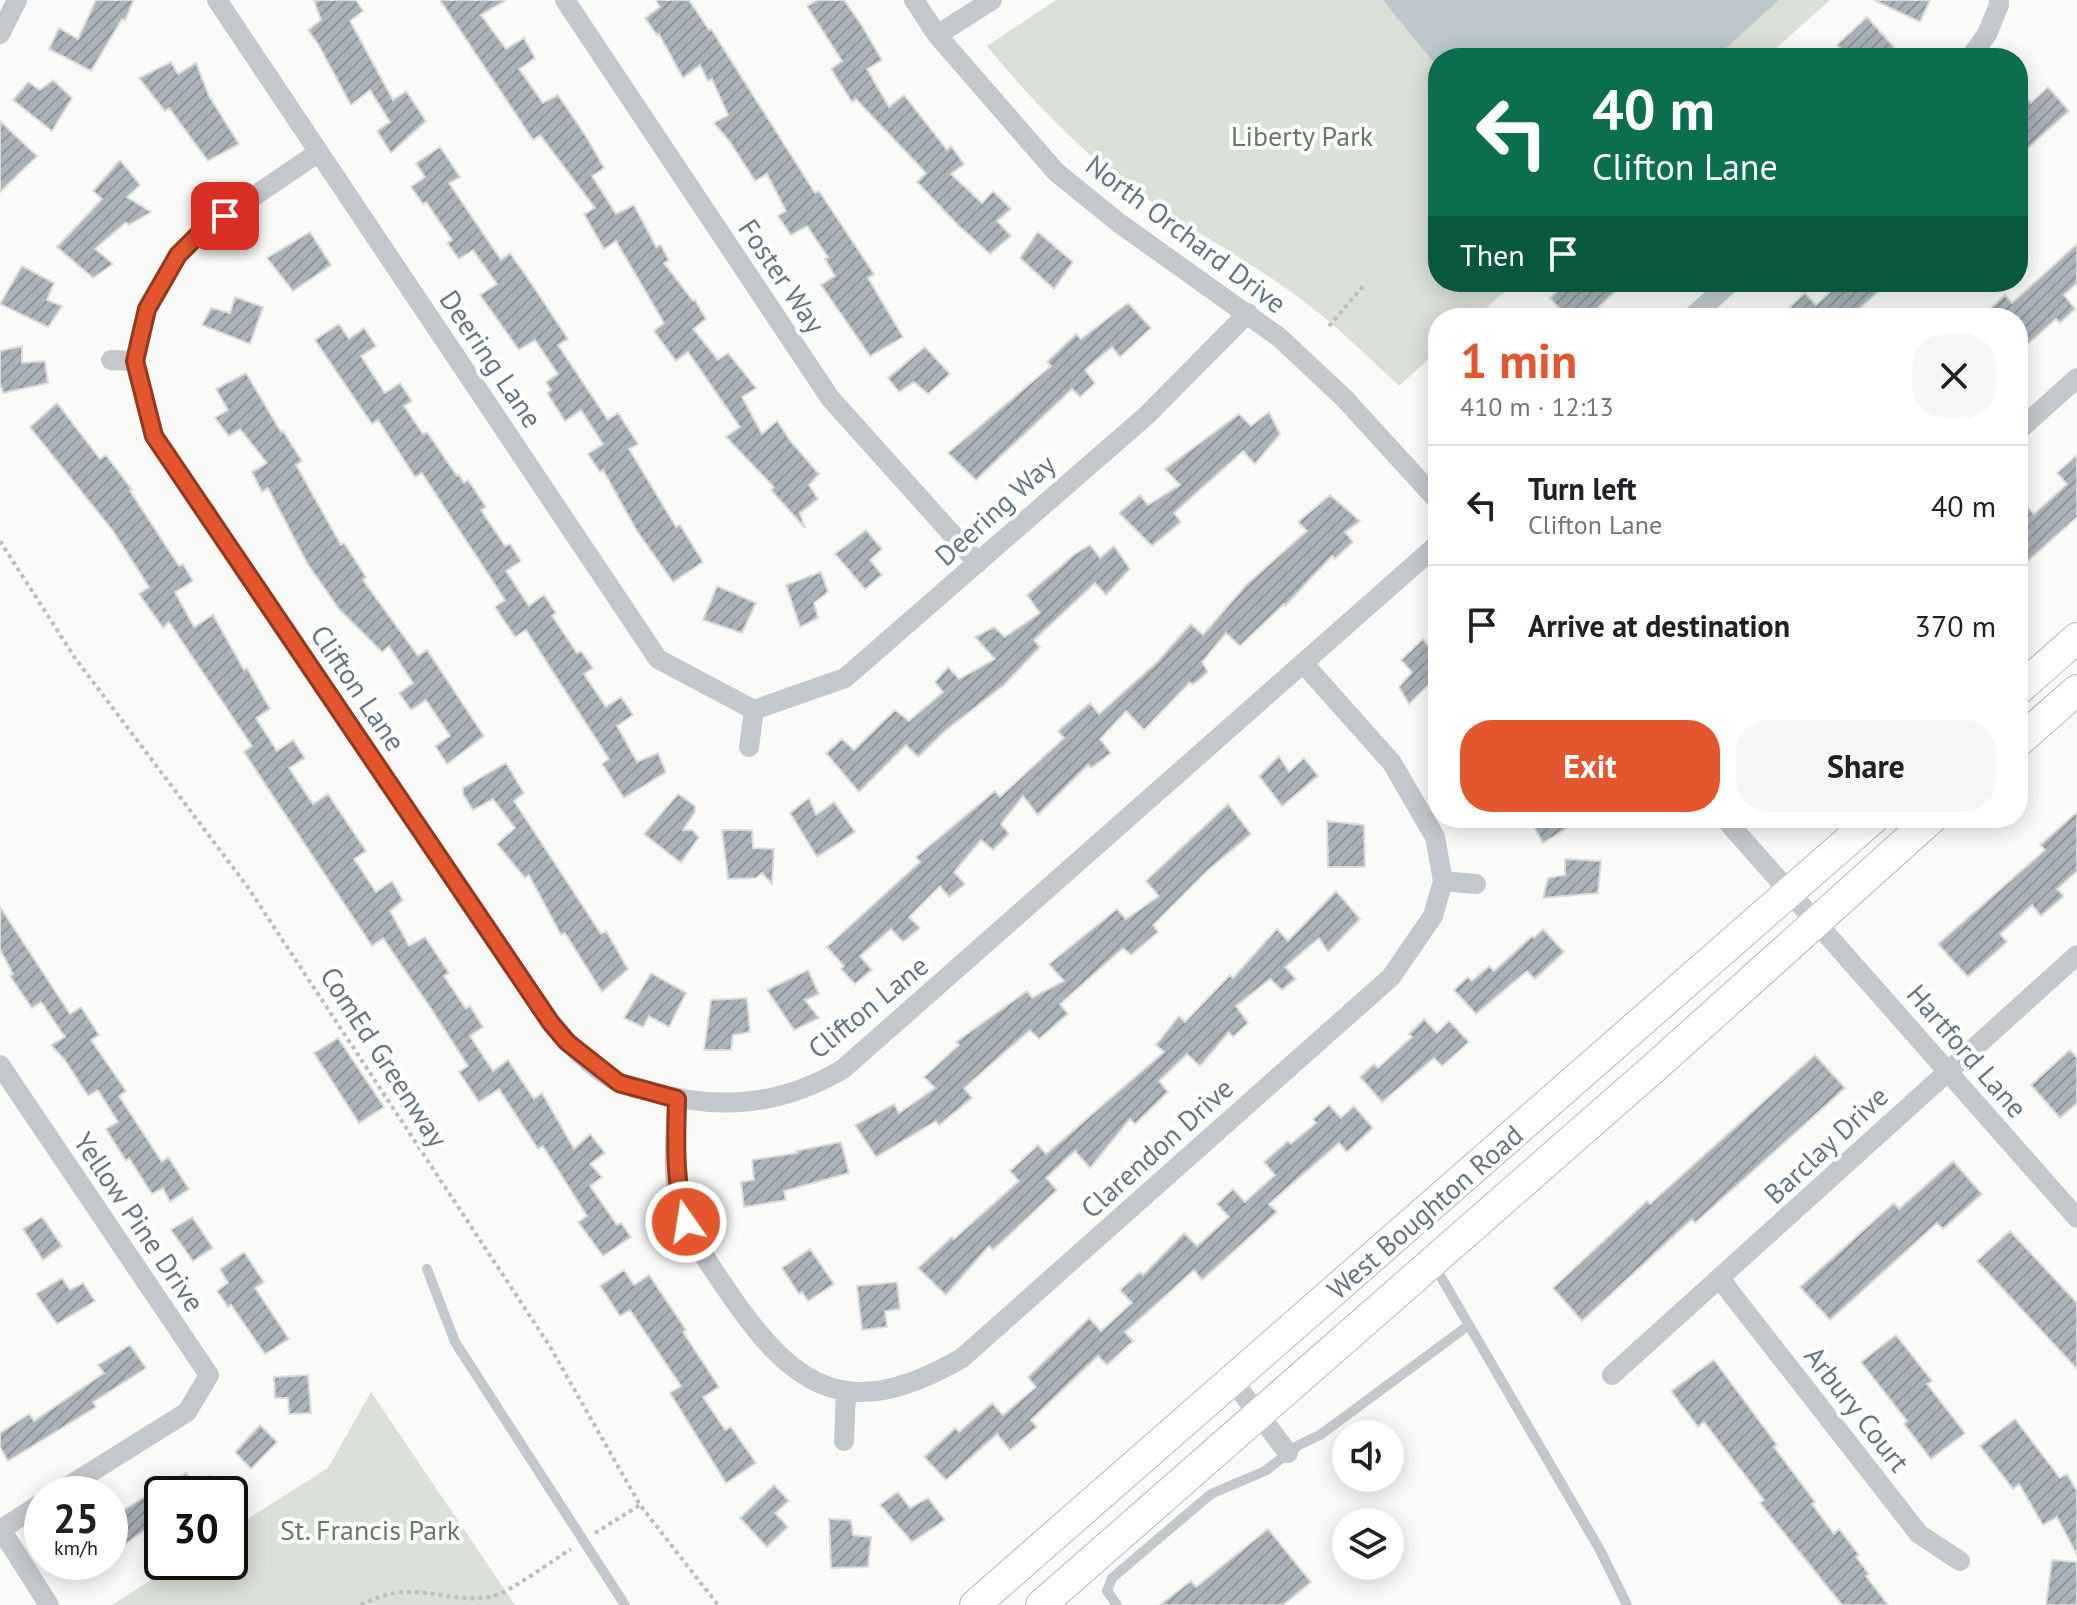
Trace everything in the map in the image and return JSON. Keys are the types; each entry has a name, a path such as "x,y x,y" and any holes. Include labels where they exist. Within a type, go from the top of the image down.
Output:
{"main road":[{"path":"2028,681 2077,638"},
{"path":"2028,733 2077,690"},
{"name":"West Boughton Road","path":"975,1605 1863,828"},
{"name":"West Boughton Road","path":"1041,1605 1433,1263 1921,828"}],"street":[{"path":"0,34 17,0"},
{"name":"Deering Lane","path":"217,0 658,659 754,710"},
{"name":"Foster Way","path":"565,0 830,398 978,563"},
{"name":"North Orchard Drive","path":"914,0 937,35 1056,172 1119,223 1248,313 1313,368 1428,490"},
{"path":"937,35 992,0"},
{"path":"1977,48 1987,34 1999,0"},
{"name":"Clifton Lane","path":"319,152 201,232 178,255 147,309 135,361 154,436 551,1023 567,1042 619,1083 677,1099 723,1104 783,1097 823,1081 843,1069 1428,553"},
{"path":"1702,308 1720,292"},
{"name":"Deering Way","path":"754,710 845,678 1147,415 1248,313"},
{"path":"111,360 135,361"},
{"path":"2028,422 2077,378"},
{"name":"Clarendon Drive","path":"1303,663 1392,763 1428,825"},
{"path":"749,747 754,710"},
{"name":"Clarendon Drive","path":"850,1392 907,1384 962,1358 1391,977 1433,916 1443,881 1435,837 1430,828"},
{"path":"1733,828 1816,922"},
{"path":"1443,881 1476,884"},
{"name":"Hartford Lane","path":"1816,922 2077,1218"},
{"name":"Barclay Drive","path":"1612,1375 2077,955"},
{"name":"Yellow Pine Drive","path":"0,1065 209,1375 187,1412 85,1476"},
{"path":"677,1099 675,1166 678,1197 699,1249 773,1351 798,1373 822,1386 850,1392 844,1441"},
{"name":"Arbury Court","path":"1720,1279 1919,1534 1960,1561"},
{"path":"1232,1380 1288,1453"},
{"path":"24,1514 0,1529 49,1605"}],"lane":[{"path":"1433,1263 1600,1550 1627,1605"},
{"path":"427,1269 455,1342 625,1605"},
{"path":"1117,1605 1107,1591 1112,1578 1211,1494 1265,1471 1288,1453 1320,1435 1469,1325"}],"path":[{"path":"1329,326 1364,285"},
{"name":"ComEd Greenway","path":"0,541 75,658 247,886 549,1345 640,1505 718,1605"},
{"path":"361,1605 400,1591 476,1598 495,1596 640,1505"}],"green space":[{"name":"Liberty Park","path":"1056,0 1830,0 1776,48 1428,48 1428,292 1504,292 1486,308 1428,308 1428,360 1399,386 1308,304 1146,198 1106,168 1052,119 987,46"},
{"name":"St. Francis Park","path":"371,1392 515,1605 112,1605 151,1580 248,1580 248,1519 328,1468"}],"shaded area":[{"path":"1383,0 1779,0 1726,48 1428,48 1428,56"}],"building":[{"path":"96,0 134,0 125,20 122,19 91,71 49,49 59,28 78,39"},
{"path":"314,0 356,0 363,11 350,21 393,100 406,91 426,121 391,153 377,131 390,122 370,90 351,105 308,30 321,20"},
{"path":"440,0 506,0 481,15 506,49 524,38 535,58 519,69 543,103 558,95 587,138 604,168 592,176 616,214 634,205 656,247 661,245 669,261 664,263 695,300 706,319 693,329 718,360 728,353 756,388 742,397 762,434 777,421 819,474 809,485 818,499 800,513 805,528 771,490 774,487 726,437 740,427 688,352 676,361 654,331 664,323 616,241 604,249 584,214 595,208 540,135 533,140"},
{"path":"656,0 689,0 711,29 815,193 819,191 874,274 868,278 903,337 870,356 821,285 835,276 825,259 828,257 807,226 791,235 778,216 786,211 767,174 755,181 714,123 728,115 712,79 708,81 700,65 683,78 659,34 645,18 660,7"},
{"path":"818,0 844,0 862,26 882,60 867,69 889,107 904,95 947,150 951,146 964,164 951,174 982,203 993,191 1011,209 997,221 1011,236 990,254 917,182 926,173 856,99 852,102 831,69 842,61 807,6"},
{"path":"1874,0 1930,0 1920,22"},
{"path":"1867,17 1894,47 1840,48 1837,45"},
{"path":"171,62 178,74 196,63 209,96 239,144 208,161 169,108 165,111 139,78"},
{"path":"53,80 72,98 52,131 13,100 28,82 40,90"},
{"path":"2048,87 2069,111 2028,148 2028,100 2031,103"},
{"path":"0,121 37,156 0,192"},
{"path":"440,147 460,177 449,183 501,260 510,253 531,283 568,339 558,345 608,420 618,413 638,444 629,449 676,527 680,525 703,562 673,582 637,531 603,470 600,472 588,454 603,444 581,410 565,421 547,393 551,390 546,382 558,374 535,340 519,350 480,295 497,284 473,250 459,259 447,243 452,240 426,202 423,204 411,187 425,177 416,163"},
{"path":"120,160 140,185 127,197 151,212 129,225 126,222 95,249 113,264 93,278 57,247 102,199 93,191"},
{"path":"310,232 331,265 293,291 267,258"},
{"path":"1038,232 1073,262 1054,289 1020,258"},
{"path":"2077,244 2077,283 2064,295 2075,309 2060,323 2056,319 2028,344 2028,308 1991,308 2005,295 2012,303 2028,292 2028,288"},
{"path":"22,266 54,283 47,300 62,306 48,327 0,304"},
{"path":"1556,292 1614,292 1598,308 1559,308 1550,298"},
{"path":"1830,292 1878,292 1860,308 1790,307 1805,293 1816,305"},
{"path":"235,297 263,307 250,344 202,325 211,308 230,313"},
{"path":"1128,303 1151,328 1120,357 1112,347 1085,370 1095,383 1080,397 1072,389 976,480 948,453 1051,366 1047,362 1076,334 1081,339"},
{"path":"339,324 349,339 364,328 376,346 361,356 385,393 400,383 412,401 404,406 423,434 427,432 457,476 464,483 468,480 486,507 481,510 505,546 510,544 521,561 506,571 529,606 544,595 556,613 552,616 577,653 581,651 593,668 584,674 606,707 621,697 633,715 617,726 637,762 658,753 666,772 624,798 602,764 609,759 526,630 515,637 495,607 505,600 422,473 415,477 378,420 372,424 315,340"},
{"path":"22,346 22,363 45,361 48,383 3,393 0,351"},
{"path":"925,347 950,374 928,394 914,382 899,392 888,378"},
{"path":"246,373 302,461 296,465 341,545 344,543 366,577 363,580 418,656 427,650 484,736 447,764 435,746 450,736 426,700 411,710 399,693 413,683 389,646 382,652 339,609 307,563 268,488 262,492 252,472 267,463 240,429 229,436 215,418 228,410 216,389"},
{"path":"57,403 100,459 106,455 132,490 179,566 183,564 193,581 175,592 194,627 213,615 270,709 256,718 277,751 293,740 305,758 289,768 313,804 328,794 366,851 354,859 376,892 392,881 403,900 390,911 409,946 425,937 449,973 444,976 466,1009 470,1006 483,1027 470,1036 493,1071 508,1060 534,1099 542,1093 574,1149 590,1134 605,1153 590,1164 602,1177 590,1186 617,1225 621,1223 631,1237 603,1256 578,1222 587,1216 543,1146 538,1149 499,1089 479,1102 459,1072 468,1066 432,1010 383,938 372,946 244,752 252,746 169,622 163,628 139,594 149,587 113,531 30,427"},
{"path":"1269,412 1280,434 1255,464 1243,451 1174,513 1181,522 1152,546 1119,513 1140,495 1148,505 1180,485 1165,469 1239,414 1251,426"},
{"path":"2077,455 2077,517 2028,561 2028,508 2034,514 2067,484 2057,473"},
{"path":"1330,495 1360,521 1345,532 1353,542 1335,559 1332,556 1285,606 1240,646 1226,633 1202,662 1208,672 1193,685 1190,682 1144,730 1126,711 1100,739 1111,753 1091,768 1088,765 1038,815 1023,796 1001,824 1009,834 993,850 981,840 954,872 965,884 949,897 940,886 909,917 920,928 903,942 891,929 860,956 872,970 855,984 827,947 920,862 916,857 995,791 1000,797 1064,738 1058,731 1090,703 1099,714 1157,662 1191,624 1203,635 1246,585 1307,531 1298,522"},
{"path":"866,530 882,549 870,560 882,575 865,589 835,554"},
{"path":"1090,545 1100,558 1114,546 1130,569 1106,595 1095,583 1034,640 1040,647 1004,685 946,730 918,757 906,745 859,792 826,753 842,739 854,750 895,710 909,721 943,692 935,682 948,667 959,679 995,659 975,637 994,627 1005,637 1040,613 1027,595"},
{"path":"821,572 828,592 814,603 818,618 800,627 786,585"},
{"path":"717,586 756,603 742,633 703,620"},
{"path":"1423,639 1428,645 1428,685 1409,704 1399,687 1412,672 1401,660"},
{"path":"1279,756 1289,772 1304,758 1318,776 1282,806 1259,776"},
{"path":"506,763 524,793 514,801 601,934 606,931 628,969 602,992 565,933 561,935 529,875 525,878 497,844 515,828 493,799 473,810 463,794 463,788"},
{"path":"678,794 695,806 695,812 683,830 692,830 699,837 681,863 644,834"},
{"path":"809,798 816,815 834,802 855,832 817,857 790,813"},
{"path":"1228,804 1251,834 1207,871 1153,925 1158,932 1131,955 1123,948 1060,1004 1068,1014 1039,1039 1030,1030 964,1088 972,1098 939,1125 936,1121 876,1157 855,1125 894,1104 899,1113 935,1088 924,1077 959,1045 956,1042 1027,991 1032,998 1064,981 1049,964 1117,909 1126,919 1159,896 1146,881"},
{"path":"2077,812 2077,871 2057,889 2064,896 2041,916 2032,905 2000,934 2007,942 1968,977 1938,944 2045,850 2040,845"},
{"path":"1327,821 1364,825 1365,867 1328,867"},
{"path":"1535,828 1567,828 1543,843"},
{"path":"722,830 752,830 753,848 774,849 772,884 762,873 756,878 728,879"},
{"path":"1565,859 1601,861 1598,893 1543,898 1548,878 1565,875"},
{"path":"1336,891 1360,919 1328,952 1319,938 1285,967 1296,979 1282,990 1270,979 1236,1006 1248,1023 1233,1037 1229,1032 1200,1066 1187,1054 1159,1081 1168,1092 1135,1124 1130,1119 1090,1168 1075,1151 1046,1178 1057,1190 993,1250 989,1246 946,1295 918,1268 1019,1181 1010,1171 1038,1145 1046,1154 1164,1052 1156,1045 1179,1016 1185,1022 1230,975 1233,978 1277,929 1288,941"},
{"path":"0,907 70,1014 81,1007 99,1035 91,1040 126,1091 119,1096 162,1162 168,1157 189,1189 170,1202 163,1188 152,1194 129,1158 126,1161 106,1129 118,1122 98,1090 88,1096 65,1060 51,1045 65,1037 41,1002 32,1008 10,976 13,974 0,949"},
{"path":"1543,929 1564,952 1535,979 1527,971 1476,1014 1454,990 1468,977 1472,981 1489,966 1494,971"},
{"path":"808,970 819,994 805,1000 819,1018 794,1030 767,990"},
{"path":"651,973 686,993 669,1027 649,1016 643,1027 624,1018"},
{"path":"747,998 750,1032 733,1035 731,1050 704,1050 711,1000"},
{"path":"1424,1019 1437,1033 1449,1021 1469,1042 1442,1066 1434,1058 1382,1102 1360,1077 1374,1064 1378,1068 1412,1037 1409,1034"},
{"path":"338,1038 384,1107 359,1123 314,1053"},
{"path":"2070,1050 2077,1058 2077,1103 2060,1118 2031,1085"},
{"path":"1815,1055 1845,1088 1695,1223 1692,1219 1582,1321 1553,1288 1647,1201 1650,1204"},
{"path":"1329,1105 1341,1118 1354,1106 1373,1128 1347,1152 1339,1143 1269,1204 1277,1212 1202,1280 1194,1270 1125,1332 1133,1341 1107,1365 1098,1356 1031,1420 1037,1427 1010,1450 997,1434 946,1480 924,1457 955,1428 959,1432 992,1403 1003,1415 1036,1387 1028,1377 1089,1318 1101,1331 1132,1303 1120,1290 1140,1272 1143,1275 1184,1233 1197,1246 1229,1217 1217,1204 1233,1189 1245,1202 1275,1175 1264,1162 1288,1141 1291,1144 1316,1123 1313,1119"},
{"path":"841,1142 849,1173 784,1191 786,1200 744,1207 741,1182 754,1180 752,1160"},
{"path":"1953,1161 1982,1194 1943,1229 1937,1223 1830,1320 1800,1287 1894,1203 1899,1209"},
{"path":"42,1217 62,1246 43,1260 23,1229"},
{"path":"192,1217 213,1248 193,1261 171,1230"},
{"path":"2010,1231 2077,1303 2077,1369 1977,1261"},
{"path":"810,1249 834,1284 808,1301 802,1292 799,1294 782,1268"},
{"path":"244,1252 264,1282 255,1288 289,1339 265,1354 231,1305 228,1307 217,1291 228,1283 220,1269"},
{"path":"624,1270 634,1285 649,1275 719,1387 703,1397 725,1430 731,1427 756,1463 726,1483 670,1393 681,1386 630,1310 620,1316 600,1286"},
{"path":"62,1278 70,1290 83,1283 95,1301 57,1324 36,1294"},
{"path":"897,1282 900,1309 885,1311 887,1327 862,1330 857,1286"},
{"path":"1896,1335 1932,1381 1927,1384 1965,1433 1931,1459 1904,1424 1907,1421 1861,1362"},
{"path":"130,1345 146,1368 93,1402 96,1407 8,1461 0,1447 0,1433 29,1414 34,1421 104,1373 98,1365"},
{"path":"1714,1360 1777,1445 1774,1447 1815,1502 1812,1504 1834,1534 1839,1529 1859,1555 1856,1557 1869,1574 1866,1576 1888,1605 1842,1605 1760,1503 1764,1500 1704,1422 1698,1427 1671,1391"},
{"path":"308,1375 311,1413 289,1414 288,1398 275,1398 274,1377"},
{"path":"2015,1419 2060,1478 2067,1474 2077,1491 2077,1555 2057,1517 2043,1525 2019,1484 2013,1489 1980,1446"},
{"path":"260,1425 277,1442 251,1469 235,1452"},
{"path":"774,1485 789,1501 775,1513 788,1527 767,1547 740,1518"},
{"path":"898,1492 910,1508 928,1498 945,1520 912,1542 880,1505"},
{"path":"144,1497 144,1531 128,1542 128,1507"},
{"path":"829,1519 851,1520 853,1535 871,1537 868,1567 831,1568"},
{"path":"1268,1529 1311,1582 1283,1605 1160,1605 1191,1581 1196,1587"},
{"path":"2052,1560 2077,1562 2077,1605 2046,1605"}],"route":[{"path":"225,216 201,232 178,255 147,309 135,361 154,436 551,1023 567,1042 619,1083 677,1099 675,1166 678,1197 686,1222"}]}
